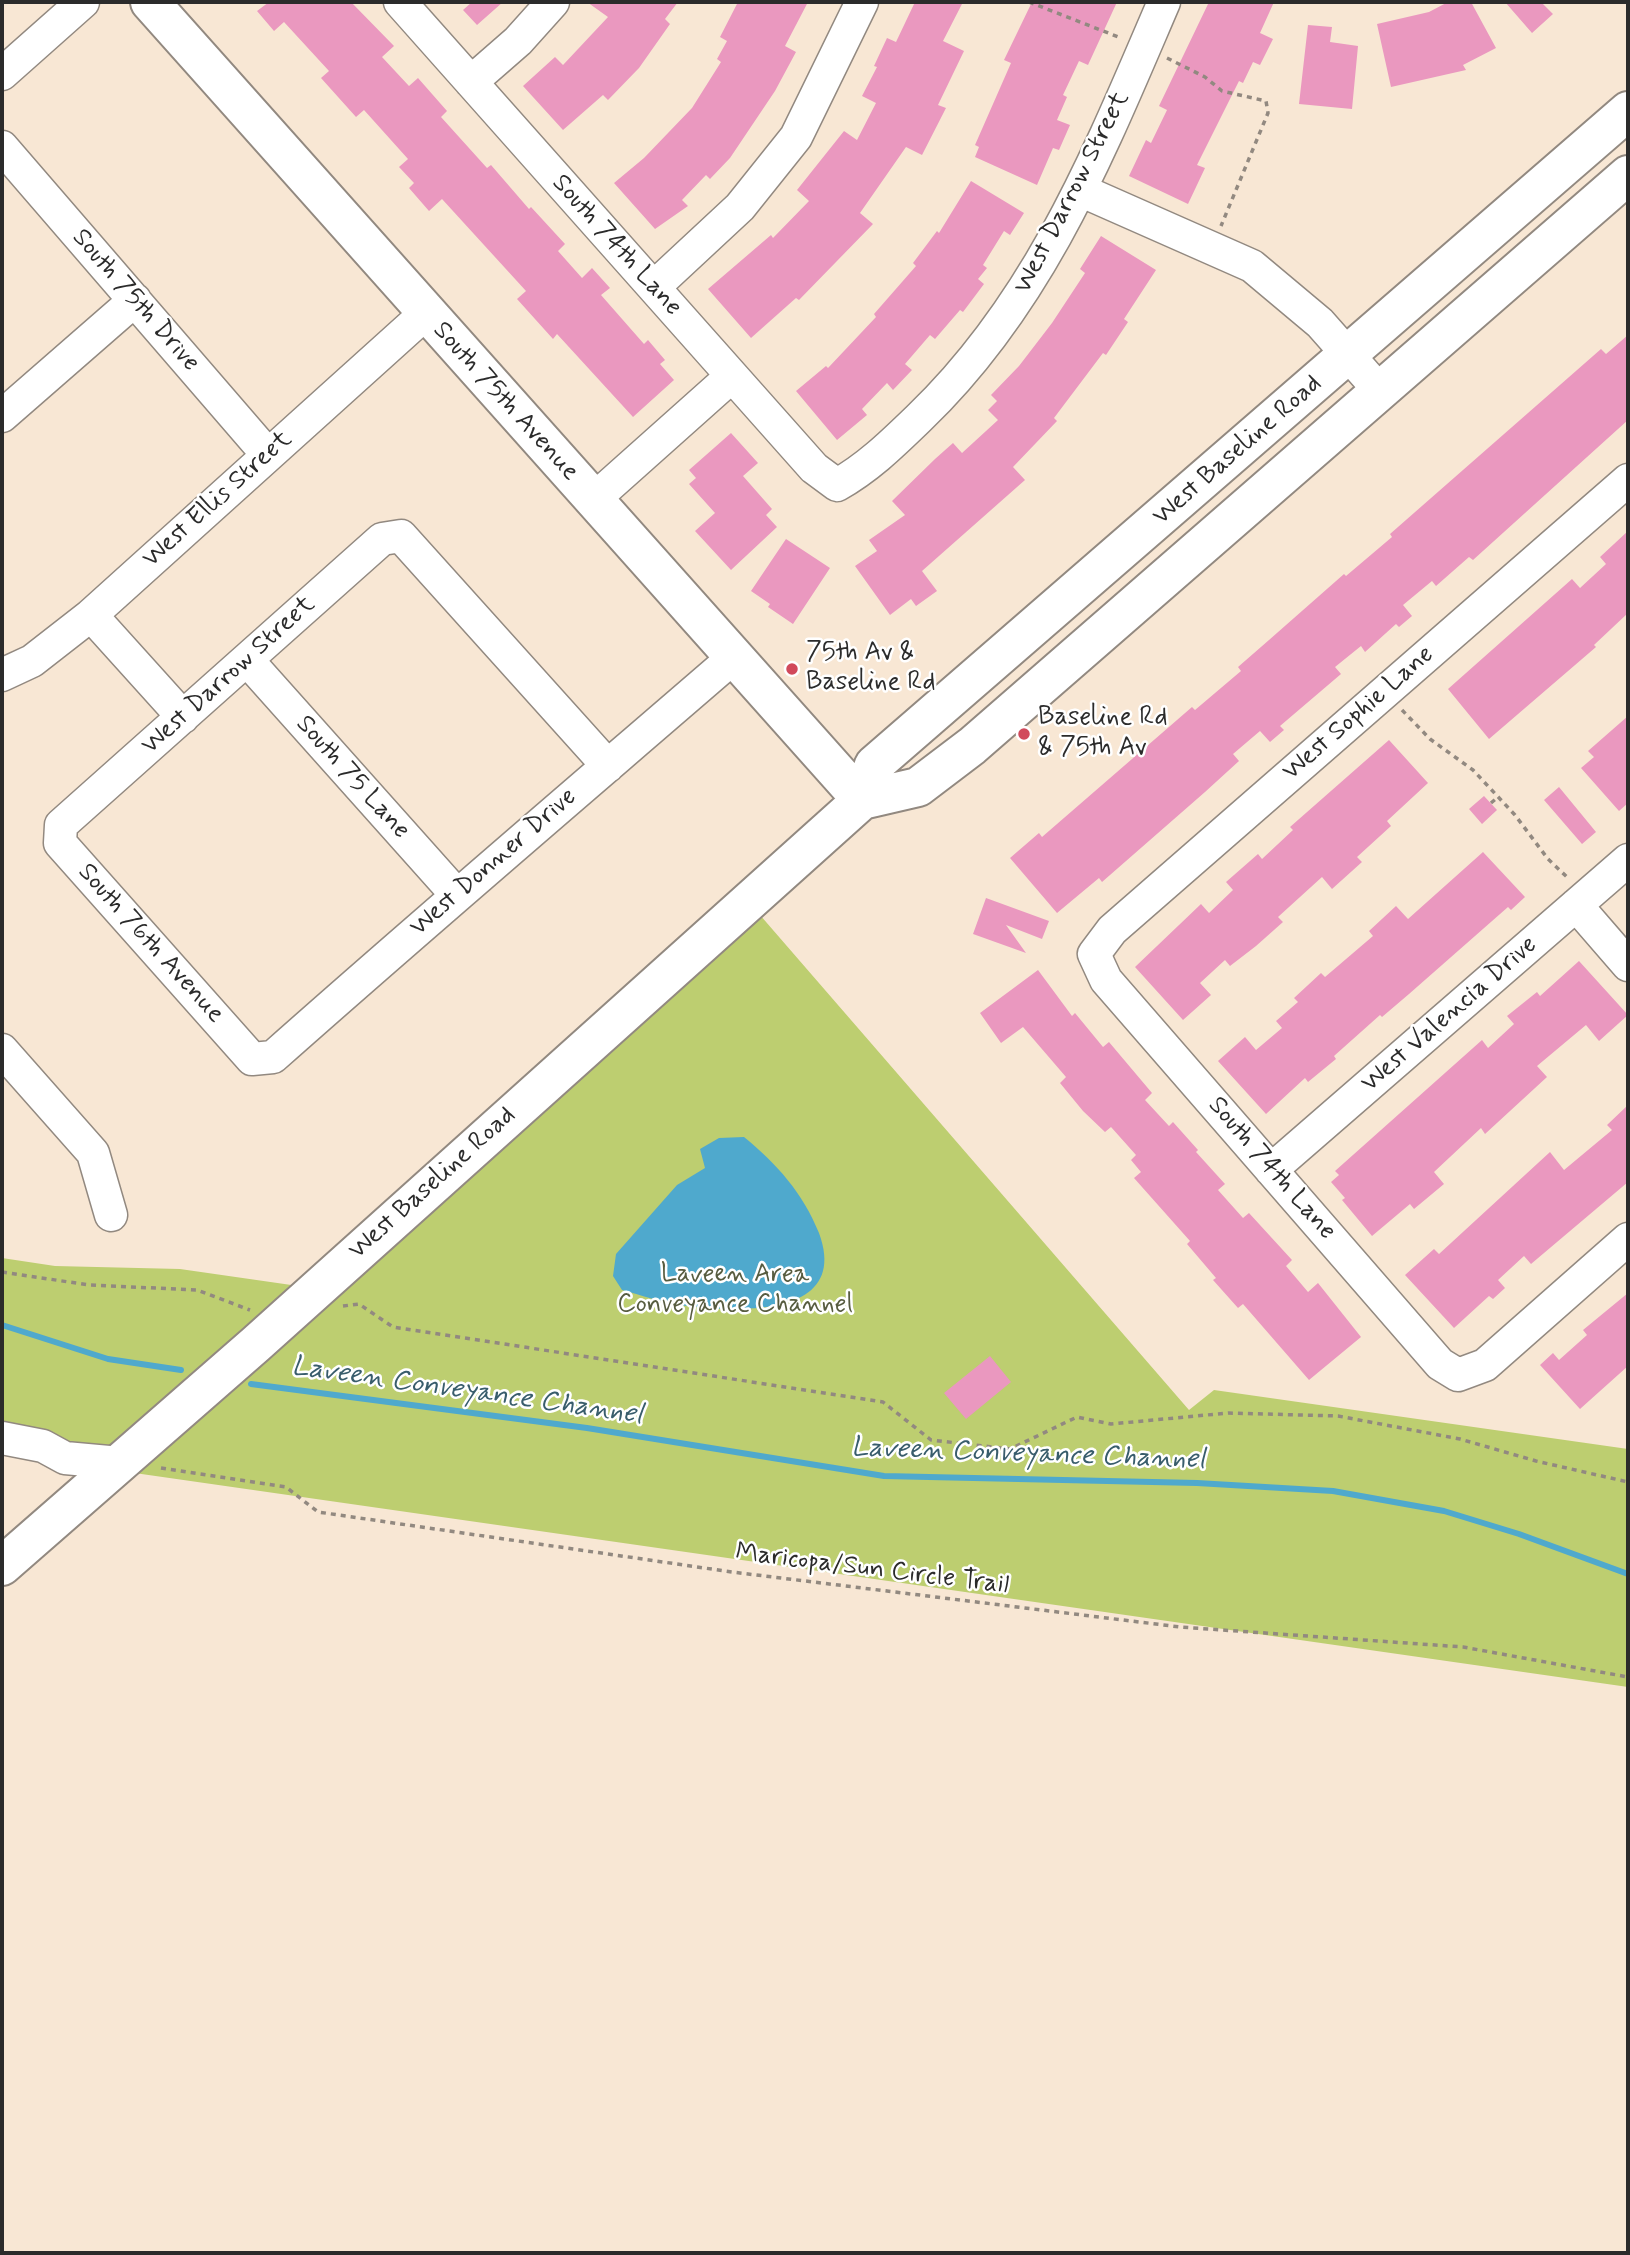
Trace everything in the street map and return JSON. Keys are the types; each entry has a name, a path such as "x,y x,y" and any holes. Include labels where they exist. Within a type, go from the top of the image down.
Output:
{"main road":[{"name":"South 75th Avenue","path":"150,2 862,800"},
{"name":"West Baseline Road","path":"862,800 874,765 1628,111"},
{"name":"West Baseline Road","path":"2,1566 256,1344 862,800 918,787 972,746 1628,176"}],"street":[{"path":"2,75 83,2"},
{"name":"South 74th Lane","path":"400,2 814,468 838,485"},
{"path":"471,82 518,41 553,2"},
{"path":"654,288 740,207 796,138 862,2"},
{"name":"West Darrow Street","path":"838,485 874,461 944,395 1013,310 1080,190 1164,2"},
{"name":"South 75th Drive","path":"2,147 268,455"},
{"path":"1080,190 1252,266 1320,323 1380,391"},
{"path":"2,416 135,300"},
{"name":"West Ellis Street","path":"2,675 32,661 91,615 426,313"},
{"path":"593,500 732,376"},
{"name":"West Sophie Lane","path":"1094,954 1112,930 1628,480"},
{"name":"West Darrow Street","path":"61,825 382,539 401,536 608,765"},
{"path":"91,615 183,717"},
{"name":"West Donner Drive","path":"252,1059 273,1057 456,894 734,657"},
{"name":"South 75 Lane","path":"248,661 456,894"},
{"name":"South 76th Avenue","path":"61,825 60,843 252,1059"},
{"name":"West Valencia Drive","path":"1271,1170 1628,860"},
{"path":"1582,900 1628,965"},
{"name":"South 74th Lane","path":"1094,954 1107,980 1271,1170 1440,1364 1458,1375 1485,1365 1628,1239"},
{"path":"2,1050 93,1153 111,1215"},
{"path":"2,1438 43,1446 65,1458 120,1463"}],"path":[{"path":"1029,2 1144,48 1205,78 1222,91 1266,101 1268,113 1229,201 1215,248"},
{"path":"1385,691 1430,739 1473,770 1582,900"},
{"path":"1491,803 1498,797"},
{"path":"2,1272 89,1285 197,1290 263,1316 359,1304 393,1327 883,1402 931,1440 1010,1449 1077,1417 1111,1424 1228,1413 1338,1416 1460,1439 1536,1461 1628,1482"},
{"name":"Maricopa/Sun Circle Trail","path":"120,1463 286,1487 318,1513 705,1568 1180,1627 1462,1647 1628,1677"}],"green space":[{"name":"Laveen Area Conveyance Channel","path":"760,915 1189,1410 1214,1390 1628,1449 1628,1687 2,1454 2,1258 55,1266 180,1269 333,1291"}],"water":[{"path":"744,1137 788,1180 813,1218 824,1261 818,1282 803,1296 781,1304 755,1308 679,1305 622,1290 613,1276 616,1254 677,1185 705,1168 700,1149 719,1138"}],"building":[{"path":"269,2 351,2 394,46 382,57 409,86 418,78 447,111 441,117 487,168 491,165 529,209 531,207 565,244 558,251 582,278 592,268 610,288 601,295 644,344 648,340 665,360 660,364 674,380 633,417 557,334 553,339 517,299 526,291 442,199 429,211 409,188 414,183 399,167 408,159 364,110 356,117 321,78 329,71 284,22 274,31 257,11"},
{"path":"472,2 503,2 477,25 463,10"},
{"path":"587,2 678,2 665,19 670,24 639,68 608,100 603,95 563,130 523,86 555,57 563,65 608,17"},
{"path":"738,2 808,2 785,46 796,52 775,91 730,158 710,179 706,175 682,200 688,206 655,229 614,183 644,158 692,108 721,62 717,59 727,41 720,37"},
{"path":"915,2 963,2 943,41 964,51 938,105 946,108 922,155 906,147 860,213 873,224 799,300 796,298 751,338 708,289 771,235 773,238 809,201 797,190 844,131 857,140 876,103 862,96 877,67 874,66 887,38 896,42"},
{"path":"1032,2 1117,2 1088,65 1079,61 1063,95 1067,97 1057,120 1070,125 1059,150 1053,148 1037,185 975,157 979,147 975,145 1011,63 1004,60"},
{"path":"1209,2 1274,2 1260,33 1273,39 1260,65 1253,62 1243,83 1239,81 1197,165 1205,168 1188,204 1129,176 1146,140 1151,143 1167,110 1159,106"},
{"path":"1448,2 1471,2 1496,48 1463,65 1466,70 1391,87 1377,24 1429,12"},
{"path":"1505,2 1541,2 1553,14 1532,33"},
{"path":"1308,25 1332,27 1330,42 1358,46 1352,109 1299,104"},
{"path":"971,181 1024,213 1010,235 1004,231 983,265 987,268 978,279 984,284 963,312 960,310 935,339 930,335 905,364 912,370 893,390 887,383 862,409 867,415 837,440 796,391 826,366 828,368 876,317 874,314 916,266 913,263 937,231 939,233"},
{"path":"1101,236 1156,270 1124,319 1128,322 1106,355 1103,353 1054,418 1057,421 1013,467 1025,480 922,571 937,591 916,606 911,599 890,615 855,566 877,551 869,540 905,515 892,501 935,459 953,443 962,453 998,420 988,410 997,401 991,395 1019,366 1052,323 1085,273 1080,269"},
{"path":"1628,335 1628,420 1473,560 1469,557 1436,586 1432,581 1403,605 1412,616 1399,627 1396,624 1365,652 1361,646 1335,667 1341,674 1280,726 1284,730 1270,742 1260,731 1233,754 1239,761 1205,792 1102,882 1099,878 1057,913 1010,858 1039,833 1042,837 1192,707 1195,710 1241,671 1238,667 1344,574 1346,576 1392,537 1390,534 1601,349 1606,354"},
{"path":"731,433 758,463 743,476 772,509 766,515 777,527 731,570 695,531 715,513 689,484 696,478 689,470"},
{"path":"1628,531 1628,613 1594,645 1596,647 1489,739 1448,689 1572,579 1580,588 1606,564 1600,557"},
{"path":"786,539 830,568 793,624 751,591"},
{"path":"1628,716 1628,803 1619,811 1581,768 1594,757 1588,751"},
{"path":"1389,740 1428,783 1387,821 1391,826 1357,857 1362,862 1332,889 1322,877 1278,917 1283,922 1256,946 1230,966 1225,960 1200,983 1211,995 1183,1020 1135,967 1201,904 1209,913 1233,890 1226,882 1258,854 1262,859 1293,830 1290,827"},
{"path":"1559,787 1596,832 1582,844 1544,800"},
{"path":"1484,796 1497,810 1482,824 1469,809"},
{"path":"1483,852 1525,897 1511,910 1508,907 1382,1017 1380,1015 1334,1056 1336,1059 1308,1082 1305,1078 1266,1114 1218,1061 1245,1037 1256,1050 1282,1028 1276,1021 1298,1002 1294,998 1321,973 1325,977 1373,936 1369,931 1396,906 1408,919"},
{"path":"986,898 1049,921 1042,939 1006,925 1026,953 973,934"},
{"path":"1579,961 1628,1015 1599,1041 1586,1025 1537,1066 1547,1077 1485,1134 1481,1128 1434,1172 1444,1184 1414,1209 1410,1204 1372,1236 1342,1200 1345,1198 1331,1182 1339,1175 1335,1171 1482,1040 1488,1048 1514,1024 1507,1016 1537,992 1540,996"},
{"path":"1038,970 1072,1016 1075,1013 1103,1047 1109,1042 1152,1093 1145,1100 1169,1126 1173,1122 1198,1150 1196,1152 1225,1184 1218,1190 1243,1218 1249,1213 1292,1260 1286,1266 1308,1292 1318,1283 1361,1337 1309,1380 1243,1304 1238,1308 1213,1280 1216,1278 1187,1244 1190,1241 1134,1178 1141,1172 1131,1160 1136,1155 1111,1127 1105,1132 1083,1111 1060,1083 1066,1077 1023,1027 1001,1043 980,1013"},
{"path":"1628,1105 1628,1182 1531,1264 1524,1256 1498,1280 1505,1288 1493,1299 1489,1296 1454,1328 1405,1275 1434,1249 1439,1254 1550,1152 1564,1170 1612,1130 1607,1125"},
{"path":"1628,1293 1628,1366 1580,1409 1540,1365 1553,1353 1559,1360 1587,1335 1583,1330"},
{"path":"990,1356 1011,1382 966,1419 944,1393"}],"waterway":[{"name":"Laveen Conveyance Channel","path":"2,1325 108,1359 181,1370"},
{"name":"Laveen Conveyance Channel","path":"251,1384 587,1428 884,1476 1197,1483 1333,1491 1444,1511 1519,1534 1628,1574"}],"place":[{"name":"75th Av & Baseline Rd","path":"792,669"},
{"name":"Baseline Rd & 75th Av","path":"1024,734"}]}
